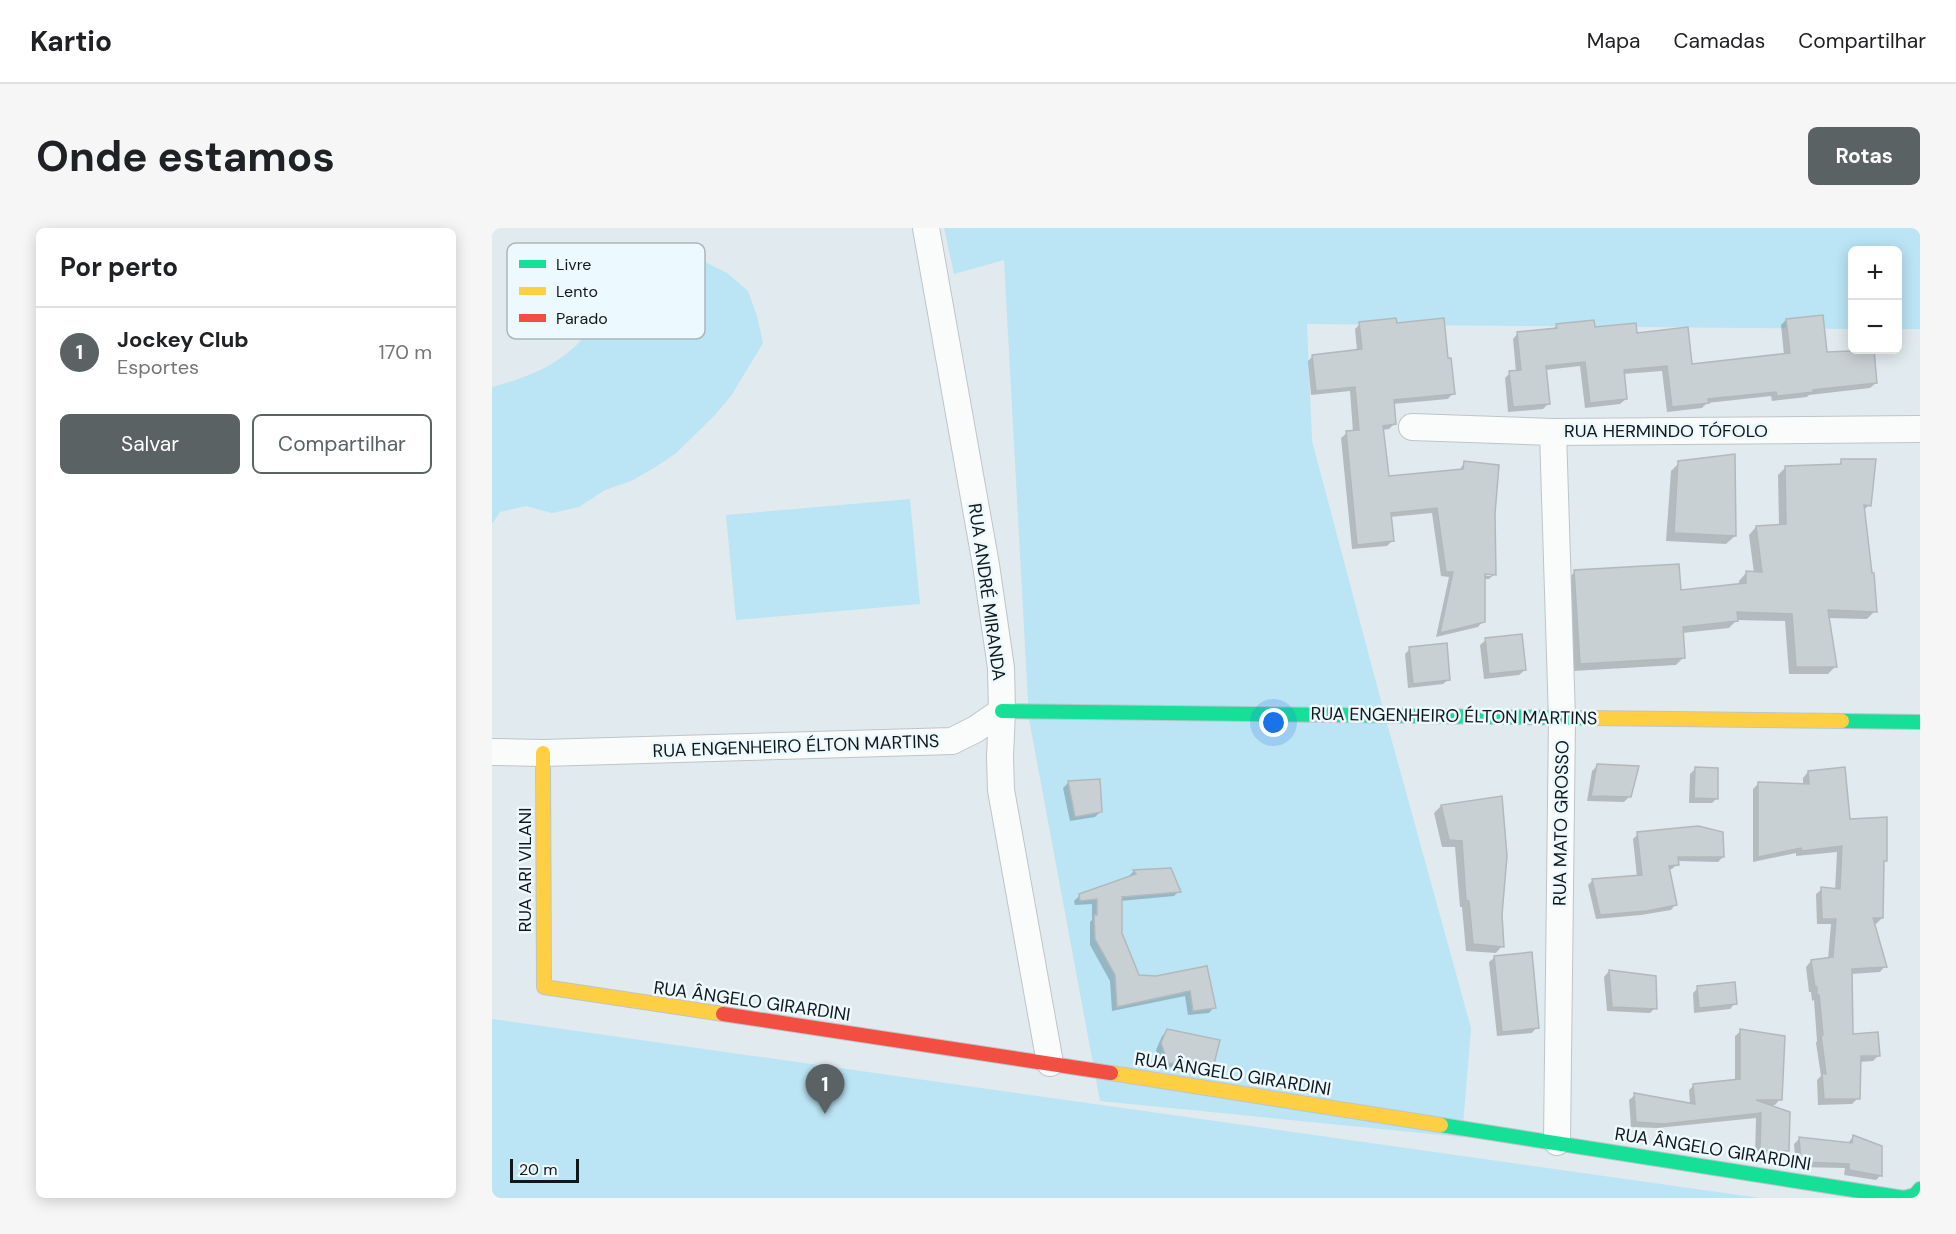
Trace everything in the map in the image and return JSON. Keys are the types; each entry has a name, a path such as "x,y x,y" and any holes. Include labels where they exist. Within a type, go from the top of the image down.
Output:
{"street":[{"name":"RUA ANDRÉ MIRANDA","path":"926,228 986,565 1001,668 1001,790 1050,1063"},
{"name":"RUA HERMINDO TÓFOLO","path":"1412,427 1553,432 1920,429"},
{"name":"RUA MATO GROSSO","path":"1553,432 1562,718 1557,1142"},
{"name":"RUA ENGENHEIRO ÉLTON MARTINS","path":"492,752 543,753 952,741 976,729 1002,711 1920,722"},
{"name":"RUA ARI VILANI","path":"543,753 544,987"},
{"name":"RUA ÂNGELO GIRARDINI","path":"544,987 1050,1063 1904,1198 1918,1192"}],"shaded area":[{"path":"944,228 1920,228 1920,329 1902,329 1902,246 1848,246 1848,329 1307,324 1312,441 1471,1028 1462,1137 1100,1101 1029,719 1004,260 954,274"},
{"path":"705,262 727,273 748,291 763,343 731,396 675,454 631,481 605,490 579,507 552,513 526,506 500,512 492,524 492,387 548,366 583,339 705,339"},
{"path":"910,499 920,604 736,620 726,515"},
{"path":"492,1019 1760,1198 492,1198"}],"building":[{"path":"1823,315 1827,352 1874,354 1877,383 1777,396 1776,392 1708,399 1709,403 1672,407 1667,366 1624,370 1627,399 1590,403 1585,362 1546,366 1550,404 1513,407 1509,371 1521,370 1517,332 1557,328 1556,324 1594,320 1595,327 1636,323 1637,333 1688,327 1692,364 1790,353 1786,319"},
{"path":"1396,318 1397,323 1444,318 1455,394 1394,400 1396,424 1383,426 1389,476 1463,469 1464,461 1499,465 1495,514 1496,575 1485,574 1485,622 1440,633 1453,572 1446,572 1437,508 1391,513 1394,541 1357,545 1346,431 1359,430 1355,387 1316,391 1312,355 1362,349 1359,322"},
{"path":"1735,454 1736,536 1674,533 1678,461"},
{"path":"1841,459 1876,459 1871,506 1864,505 1877,612 1828,610 1837,667 1796,667 1792,614 1737,612 1738,621 1683,627 1685,658 1580,664 1574,570 1679,564 1681,590 1746,583 1746,571 1762,572 1756,526 1786,524 1785,466 1841,464"},
{"path":"1522,634 1526,670 1489,674 1485,638"},
{"path":"1447,643 1450,680 1413,684 1409,647"},
{"path":"1597,764 1639,766 1631,797 1591,796"},
{"path":"1695,767 1718,768 1718,799 1694,798"},
{"path":"1845,767 1850,819 1887,817 1883,918 1873,918 1887,967 1852,969 1853,1034 1878,1032 1880,1056 1861,1056 1860,1099 1824,1099 1822,1073 1826,1074 1821,1035 1823,1035 1819,995 1817,996 1811,960 1833,957 1836,919 1822,919 1821,887 1840,889 1842,846 1802,851 1801,848 1758,857 1758,782 1809,784 1808,771"},
{"path":"1100,779 1102,812 1075,817 1068,781"},
{"path":"1502,796 1507,856 1502,915 1504,947 1473,944 1469,901 1466,900 1462,841 1449,840 1441,805"},
{"path":"1698,826 1723,832 1724,857 1678,857 1679,865 1669,866 1677,905 1647,911 1600,915 1592,879 1642,875 1637,832"},
{"path":"1171,868 1181,892 1122,897 1122,933 1139,975 1156,976 1207,966 1216,1008 1193,1011 1190,991 1117,1007 1115,975 1095,939 1094,915 1097,915 1097,899 1080,901 1079,894 1136,874 1133,870"},
{"path":"1532,952 1539,1028 1502,1032 1494,956"},
{"path":"1609,970 1656,976 1657,1009 1612,1007"},
{"path":"1735,982 1737,1004 1699,1008 1697,986"},
{"path":"1167,1029 1220,1040 1214,1064 1168,1063 1161,1043"},
{"path":"1740,1029 1785,1036 1782,1100 1756,1100 1790,1112 1789,1151 1760,1151 1761,1113 1663,1124 1636,1122 1634,1093 1695,1104 1693,1084 1740,1079"},
{"path":"1853,1135 1882,1146 1882,1176 1849,1170 1849,1164 1801,1162 1799,1137 1852,1143"}],"traffic: fast":[{"path":"1002,711 1584,718"},
{"path":"1842,721 1920,722"},
{"path":"1441,1125 1904,1198 1915,1195 1920,1189"}],"traffic: slow":[{"path":"1584,718 1842,721"},
{"path":"543,753 544,987 723,1014"},
{"path":"1111,1073 1441,1125"}],"traffic: jam":[{"path":"723,1014 1111,1073"}],"place":[{"name":"Jockey Club","path":"825,1114"}]}
